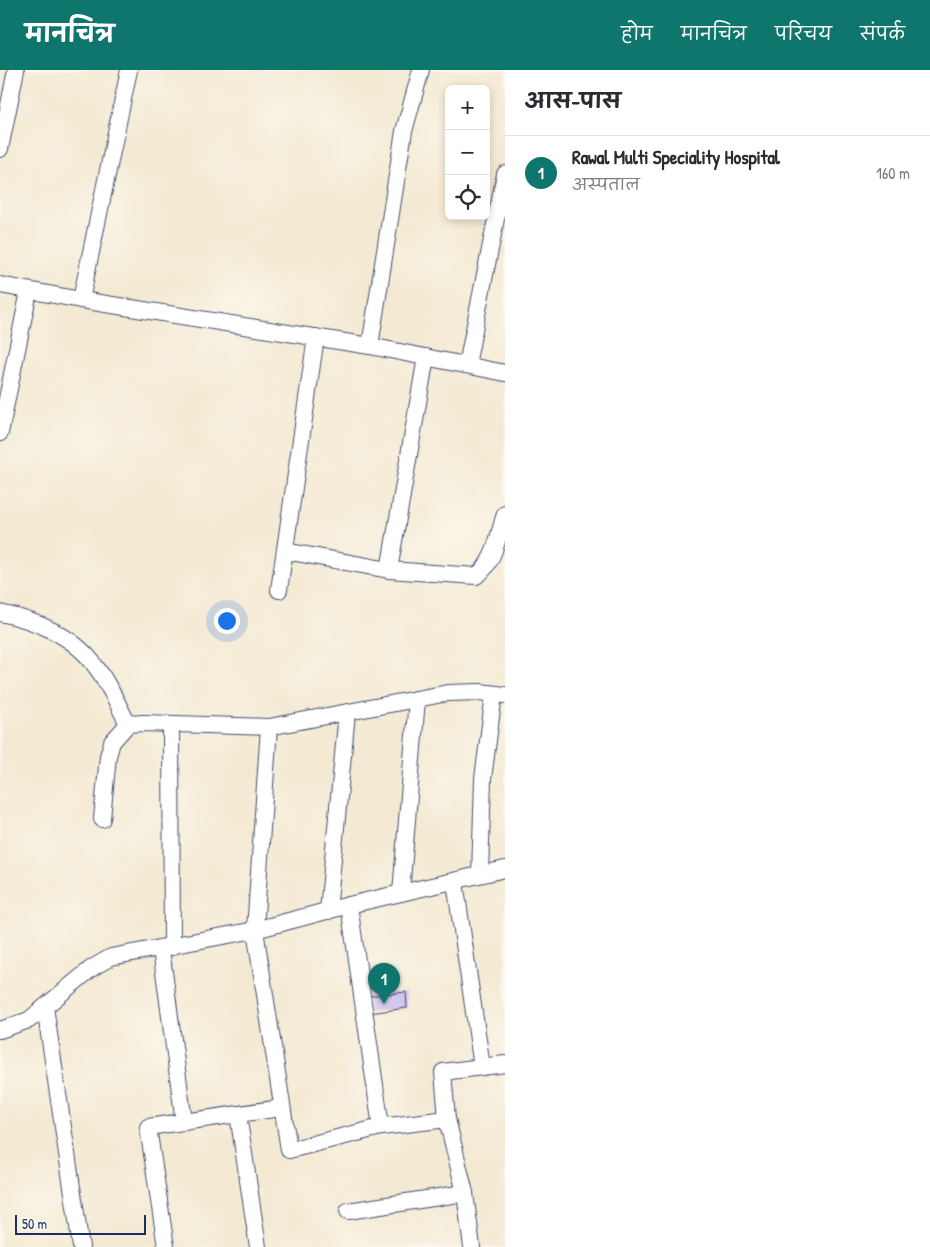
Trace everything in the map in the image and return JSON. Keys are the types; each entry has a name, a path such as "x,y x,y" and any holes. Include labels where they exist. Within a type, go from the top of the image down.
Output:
{"street":[{"path":"0,149 16,70"},
{"path":"81,300 128,70"},
{"path":"370,346 404,131 421,70"},
{"path":"467,365 505,174"},
{"path":"0,285 81,300 370,346 505,373"},
{"path":"0,433 4,397 29,291"},
{"path":"279,590 316,337"},
{"path":"389,570 426,357"},
{"path":"285,551 389,570 476,576 484,570 489,561 505,514"},
{"path":"0,612 40,624 76,645 97,667 128,724"},
{"path":"102,819 108,756 112,742 128,724 268,727 448,694 500,695 482,779 480,874"},
{"path":"401,893 417,699"},
{"path":"328,911 347,713"},
{"path":"172,725 166,948 184,1122"},
{"path":"268,727 255,930 289,1150 381,1127 447,1119"},
{"path":"0,1030 29,1020 101,962 127,953 166,948 255,930 349,905 505,869"},
{"path":"455,882 482,1067"},
{"path":"349,905 381,1127"},
{"path":"45,1008 81,1247"},
{"path":"472,1247 465,1193 447,1119 443,1072 505,1064"},
{"path":"166,1247 148,1127 281,1108"},
{"path":"238,1114 258,1247"},
{"path":"348,1211 465,1193"}],"building":[{"path":"406,992 407,1008 369,1013 367,996"}],"place":[{"name":"Rawal Multi Speciality Hospital","path":"384,1004"}]}
